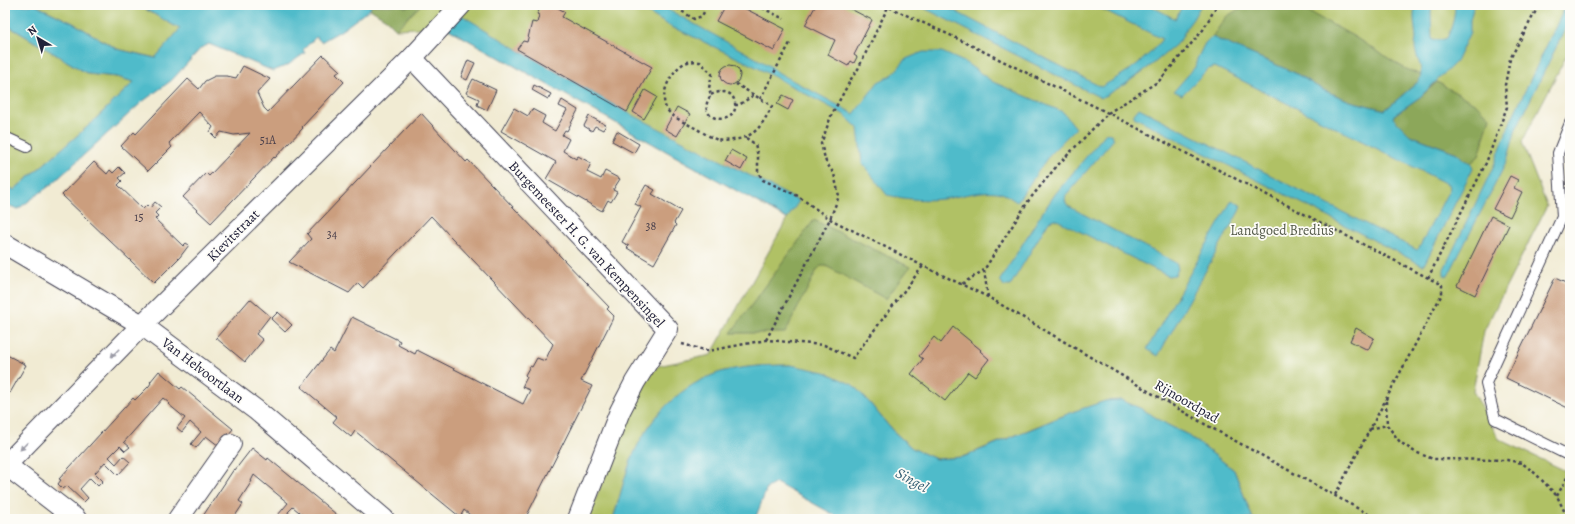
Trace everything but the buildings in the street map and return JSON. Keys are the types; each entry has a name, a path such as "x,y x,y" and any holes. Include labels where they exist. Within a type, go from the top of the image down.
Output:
{"street":[{"name":"Kievitstraat","path":"6,466 142,325 412,58 461,5"},
{"name":"Burgemeester H. G. van Kempensingel","path":"412,58 668,329 635,382 620,411 578,519"},
{"name":"Van Helvoortlaan","path":"5,244 142,325 256,410 384,519"},
{"path":"178,519 231,444"},
{"path":"6,466 76,519"}],"lane":[{"path":"1570,123 1558,153 1562,217 1486,383 1495,420 1570,456"},
{"path":"5,137 27,147"}],"path":[{"path":"672,5 694,19 702,16 704,12 702,5 690,5"},
{"path":"757,5 784,19"},
{"path":"884,5 950,35 1108,113 1442,285 1442,294 1335,495"},
{"path":"962,284 984,270 1029,200 1056,167 1108,113 1159,81 1203,30 1217,5"},
{"path":"1428,278 1486,163 1507,107 1505,85 1510,59 1540,5"},
{"path":"766,340 830,219 839,196 834,174 826,162 821,144 831,116 850,78 858,69 888,7"},
{"path":"760,99 790,43"},
{"path":"711,95 709,88 712,74 700,62 692,61 684,64 672,76 663,97 665,106 670,114 719,140 746,138 757,130 766,119 772,106 736,84"},
{"path":"718,91 725,91 732,96 735,105 730,116 724,119 716,119 710,115 706,109 707,101 711,95 718,91"},
{"path":"735,105 739,105 754,95"},
{"name":"Rijnoordpad","path":"746,138 755,144 758,156 758,172 763,180 798,196 830,219 988,297 1201,422 1377,519"},
{"path":"668,329 682,344 708,351 766,340 824,345 853,358 923,266"},
{"path":"984,270 988,297"},
{"path":"1386,401 1387,425 1400,442 1414,452 1433,459 1507,460 1522,463 1536,474 1557,496 1568,519"},
{"path":"1370,429 1387,425"},
{"path":"1557,496 1570,472"}],"green space":[{"path":"35,5 138,5 180,29 156,58 117,49 73,23"},
{"path":"371,5 401,5 405,7 421,5 396,29 386,19 370,9"},
{"name":"Landgoed Bredius","path":"420,5 1570,5 1570,49 1522,142 1547,206 1484,331 1473,391 1499,439 1570,473 1570,519 1253,519 1234,470 1188,435 1168,425 1075,411 962,457 936,459 912,448 892,430 869,402 791,365 759,366 724,371 630,463 613,519 588,519 620,434 648,378 658,366 711,355 787,219 445,27 396,29"},
{"path":"1245,5 1296,5 1353,36 1404,68 1421,75 1419,81 1385,110 1350,101 1323,90 1295,73 1212,37 1226,17"},
{"path":"5,24 88,74 117,77 134,82 86,128 14,190 5,186"},
{"path":"1437,82 1476,104 1490,117 1479,156 1471,163 1464,160 1457,153 1410,135 1393,118 1394,115 1420,97"},
{"path":"814,220 910,267 886,299 826,266 821,266 817,270 785,333 731,333"}],"water":[{"path":"5,5 35,5 73,23 117,49 155,58 180,29 138,5 371,5 370,9 342,30 321,42 316,37 303,50 305,53 288,65 273,71 209,44 201,48 172,80 142,102 52,184 18,209 5,204 5,186 14,190 86,128 134,82 117,77 88,74 5,24"},
{"path":"635,5 660,5 854,114 878,82 892,75 906,59 923,52 942,52 966,63 993,82 1063,112 1076,128 1050,154 1017,202 1004,194 997,192 974,193 936,200 901,198 887,195 862,163 858,128 843,114 756,67 673,28"},
{"path":"918,5 943,5 1101,87 1126,72 1142,60 1162,39 1094,5 1149,5 1175,19 1183,5 1201,5 1180,41 1153,64 1124,85 1101,98"},
{"path":"1416,5 1432,5 1432,39 1441,40 1447,38 1449,34 1454,18 1455,5 1474,5 1470,20 1470,32 1456,62 1420,97 1394,115 1393,118 1410,135 1457,153 1464,160 1471,163 1473,168 1424,265 1134,117 1134,114 1139,108 1417,250 1450,188 1449,185 1215,67 1208,69 1182,95 1174,91 1195,67 1197,59 1205,43 1212,37 1295,73 1323,90 1350,101 1385,110 1419,81 1421,76 1421,68 1415,47 1416,37 1414,17"},
{"path":"1566,5 1570,5 1570,19 1516,129 1507,161 1448,276 1444,275 1444,269 1494,165 1512,118"},
{"path":"458,13 517,49 627,112 799,201 787,219 445,27"},
{"path":"1106,133 1111,134 1114,139 1066,195 1065,201 1068,206 1176,263 1178,269 1175,275 1168,276 1055,219 1049,221 1010,286 1004,286 1000,280 1040,216 1056,193"},
{"path":"1232,200 1242,206 1158,356 1147,349"},
{"name":"Singel","path":"791,365 825,372 853,385 892,430 912,448 936,459 963,457 1075,411 1105,401 1121,400 1142,409 1188,435 1234,470 1253,519 842,519 776,483 767,488 755,519 613,519 628,470 637,447 655,418 679,394 708,377 724,371 758,366"}]}
